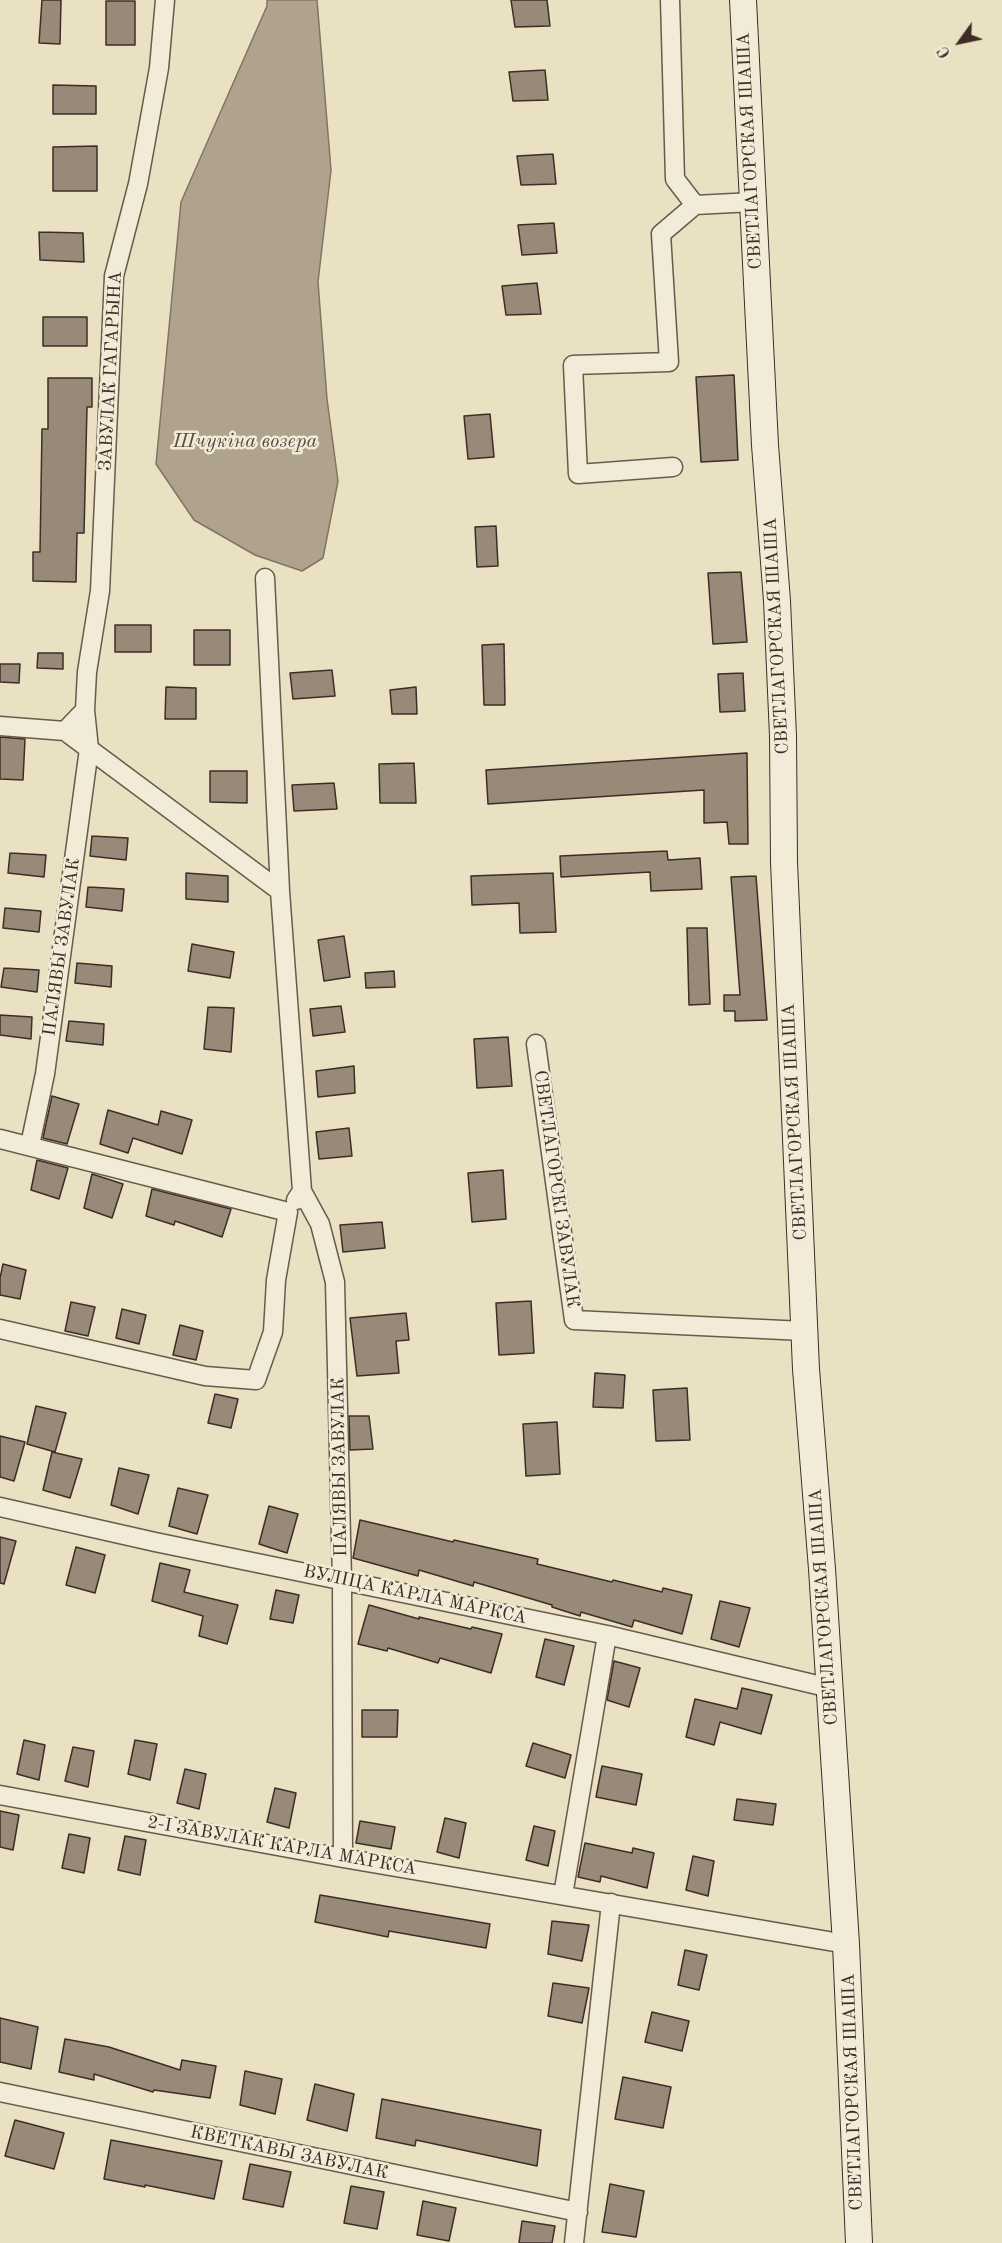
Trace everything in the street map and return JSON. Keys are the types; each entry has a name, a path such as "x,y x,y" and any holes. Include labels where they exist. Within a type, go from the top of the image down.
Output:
{"main road":[{"name":"СВЕТЛАГОРСКАЯ ШАША","path":"743,0 765,445 777,601 783,736 783,862 804,1331 846,1944 859,2243"}],"street":[{"name":"ЗАВУЛАК ГАГАРЫНА","path":"89,749 85,710 87,672 100,591 114,276 138,184 155,92 165,0"},
{"path":"670,0 675,179 695,205"},
{"path":"673,467 578,474 573,365 669,362 662,234 695,205 753,202"},
{"name":"ПАЛЯВЫ ЗАВУЛАК","path":"265,578 280,891 302,1191 320,1224 335,1282 342,1580 343,1858"},
{"path":"65,731 85,710"},
{"path":"0,726 65,731 280,891"},
{"name":"ПАЛЯВЫ ЗАВУЛАК","path":"30,1145 45,1074 89,749"},
{"name":"СВЕТЛАГОРСКІ ЗАВУЛАК","path":"536,1044 574,1320 804,1331"},
{"path":"0,1139 288,1212"},
{"path":"0,1329 205,1376 256,1380 273,1332 276,1280 288,1212 302,1191"},
{"name":"ВУЛІЦА КАРЛА МАРКСА","path":"0,1507 155,1542 607,1635 830,1688"},
{"path":"563,1895 607,1635"},
{"name":"2-І ЗАВУЛАК КАРЛА МАРКСА","path":"0,1795 343,1858 846,1944"},
{"path":"574,2243 611,1903"},
{"name":"КВЕТКАВЫ ЗАВУЛАК","path":"0,2092 578,2212"}],"water":[{"name":"Шчукіна возера","path":"267,0 317,0 331,170 318,282 327,399 338,481 323,558 302,571 255,555 194,520 156,464 181,202 267,6"}],"building":[{"path":"42,0 61,0 60,44 39,43"},
{"path":"511,0 547,0 550,26 515,27"},
{"path":"106,1 135,1 135,45 106,45"},
{"path":"545,70 548,100 513,101 509,72"},
{"path":"53,85 96,86 96,114 53,114"},
{"path":"97,146 97,191 53,191 53,147"},
{"path":"553,154 556,184 521,185 517,156"},
{"path":"554,223 557,253 522,255 518,225"},
{"path":"39,232 83,233 84,262 40,260"},
{"path":"537,283 541,314 506,315 502,286"},
{"path":"43,317 87,317 87,346 43,346"},
{"path":"734,375 738,460 701,462 696,377"},
{"path":"48,378 92,378 92,407 87,407 84,533 77,533 76,582 33,581 33,552 40,552 42,429 48,429"},
{"path":"490,414 494,457 468,459 464,416"},
{"path":"496,526 498,566 477,567 475,527"},
{"path":"741,572 747,642 713,644 708,573"},
{"path":"115,625 151,625 151,652 115,652"},
{"path":"194,630 230,630 230,665 194,665"},
{"path":"504,644 505,705 484,705 482,645"},
{"path":"38,653 63,653 63,669 37,668"},
{"path":"0,664 20,664 19,683 0,682"},
{"path":"332,670 335,696 293,699 290,673"},
{"path":"743,673 745,711 720,712 718,674"},
{"path":"166,687 196,688 196,719 165,719"},
{"path":"416,687 417,714 392,714 390,690"},
{"path":"0,737 25,739 23,780 0,779"},
{"path":"747,753 748,844 729,844 727,822 704,823 704,790 488,804 486,770"},
{"path":"414,763 416,803 380,803 379,764"},
{"path":"210,771 247,771 247,803 210,802"},
{"path":"334,783 337,809 294,811 292,785"},
{"path":"92,836 128,838 126,860 90,856"},
{"path":"667,851 668,860 700,858 702,889 651,891 650,872 561,877 560,856"},
{"path":"10,853 46,855 44,877 8,873"},
{"path":"186,873 228,876 228,902 186,899"},
{"path":"553,873 556,932 520,933 519,903 472,905 471,876"},
{"path":"756,876 767,1020 735,1021 735,1011 724,1011 724,995 740,995 731,877"},
{"path":"88,887 124,889 122,911 86,907"},
{"path":"5,908 41,911 39,932 3,928"},
{"path":"687,928 707,928 710,1004 689,1005"},
{"path":"344,936 350,977 324,981 318,940"},
{"path":"192,944 234,952 230,978 188,971"},
{"path":"77,963 112,966 111,987 75,983"},
{"path":"4,968 39,970 37,992 1,987"},
{"path":"394,971 395,987 366,988 365,973"},
{"path":"341,1006 345,1032 313,1036 310,1009"},
{"path":"208,1007 234,1008 231,1052 204,1049"},
{"path":"0,1015 32,1017 31,1039 0,1035"},
{"path":"69,1021 104,1024 103,1045 66,1041"},
{"path":"508,1037 512,1086 477,1088 474,1039"},
{"path":"354,1066 355,1093 318,1097 316,1071"},
{"path":"52,1096 79,1104 67,1144 43,1138"},
{"path":"108,1110 158,1125 161,1111 192,1120 182,1154 133,1138 128,1153 100,1144"},
{"path":"349,1128 352,1156 319,1159 316,1132"},
{"path":"37,1160 68,1168 59,1199 31,1190"},
{"path":"503,1170 506,1219 472,1222 468,1173"},
{"path":"92,1174 123,1184 112,1218 84,1208"},
{"path":"152,1189 231,1209 222,1237 175,1221 174,1225 146,1216"},
{"path":"382,1222 385,1248 343,1252 340,1225"},
{"path":"3,1264 26,1270 20,1299 0,1295"},
{"path":"531,1301 534,1353 499,1355 496,1303"},
{"path":"71,1302 95,1307 88,1336 65,1331"},
{"path":"122,1309 146,1315 139,1344 116,1338"},
{"path":"406,1313 409,1340 396,1341 399,1373 357,1376 350,1318"},
{"path":"180,1325 203,1331 196,1360 173,1355"},
{"path":"595,1373 625,1375 623,1408 593,1407"},
{"path":"687,1388 690,1440 656,1441 653,1390"},
{"path":"215,1394 238,1399 231,1428 208,1423"},
{"path":"36,1406 66,1413 55,1452 27,1444"},
{"path":"349,1416 369,1416 373,1449 350,1450"},
{"path":"557,1422 560,1474 526,1476 523,1424"},
{"path":"0,1436 25,1442 14,1481 0,1477"},
{"path":"52,1452 82,1459 70,1498 43,1490"},
{"path":"119,1468 149,1475 138,1514 111,1505"},
{"path":"178,1488 208,1495 197,1534 169,1526"},
{"path":"269,1506 298,1514 287,1553 259,1544"},
{"path":"360,1520 538,1559 537,1564 612,1582 613,1580 662,1592 663,1588 692,1595 682,1634 634,1620 632,1627 581,1612 580,1616 552,1607 552,1605 474,1582 473,1586 419,1570 418,1576 353,1558"},
{"path":"0,1537 16,1541 4,1584 0,1583"},
{"path":"76,1547 105,1555 95,1593 66,1585"},
{"path":"160,1563 190,1570 184,1592 238,1605 227,1644 199,1636 203,1616 152,1601"},
{"path":"276,1590 299,1595 293,1623 270,1619"},
{"path":"720,1601 750,1608 739,1647 711,1639"},
{"path":"369,1605 419,1619 419,1617 502,1634 491,1673 440,1658 438,1663 388,1648 387,1651 358,1644"},
{"path":"545,1639 574,1646 564,1685 536,1677"},
{"path":"614,1661 640,1668 629,1707 607,1700"},
{"path":"742,1688 772,1695 761,1734 720,1722 714,1745 686,1737 695,1699 737,1709"},
{"path":"362,1710 398,1710 397,1737 362,1737"},
{"path":"24,1740 45,1745 39,1780 17,1774"},
{"path":"135,1740 157,1744 150,1780 128,1774"},
{"path":"533,1743 571,1755 565,1778 526,1766"},
{"path":"73,1747 94,1751 88,1787 65,1781"},
{"path":"602,1766 642,1774 636,1805 596,1797"},
{"path":"185,1769 206,1774 199,1809 177,1803"},
{"path":"275,1788 296,1793 289,1828 267,1822"},
{"path":"737,1799 776,1804 773,1825 734,1820"},
{"path":"0,1811 19,1815 13,1850 0,1847"},
{"path":"445,1818 466,1823 459,1858 437,1852"},
{"path":"360,1821 395,1827 391,1849 356,1843"},
{"path":"534,1826 555,1831 548,1866 526,1860"},
{"path":"69,1834 90,1838 84,1873 62,1868"},
{"path":"125,1836 146,1840 140,1875 118,1870"},
{"path":"585,1843 632,1853 633,1848 654,1853 647,1888 601,1876 600,1882 578,1877"},
{"path":"693,1856 714,1861 708,1896 686,1890"},
{"path":"320,1895 490,1924 486,1948 389,1931 388,1937 315,1922"},
{"path":"552,1921 589,1925 582,1961 548,1954"},
{"path":"685,1950 707,1955 699,1990 678,1985"},
{"path":"553,1983 589,1988 582,2023 548,2016"},
{"path":"652,2012 689,2021 682,2051 645,2042"},
{"path":"0,2018 38,2027 31,2069 0,2062"},
{"path":"65,2039 109,2047 180,2070 182,2060 216,2066 210,2098 154,2090 153,2092 94,2074 94,2080 59,2072"},
{"path":"245,2071 282,2079 275,2114 240,2105"},
{"path":"623,2077 671,2087 663,2128 615,2119"},
{"path":"315,2084 354,2094 347,2131 307,2120"},
{"path":"382,2099 541,2130 537,2166 416,2140 415,2146 376,2138"},
{"path":"15,2120 64,2133 54,2169 5,2156"},
{"path":"111,2140 222,2161 214,2199 104,2179"},
{"path":"250,2164 291,2172 283,2207 243,2199"},
{"path":"610,2184 644,2191 636,2237 602,2232"},
{"path":"351,2186 384,2192 377,2229 344,2223"},
{"path":"423,2201 456,2208 449,2241 417,2235"},
{"path":"522,2221 555,2226 552,2243 519,2243"}]}
